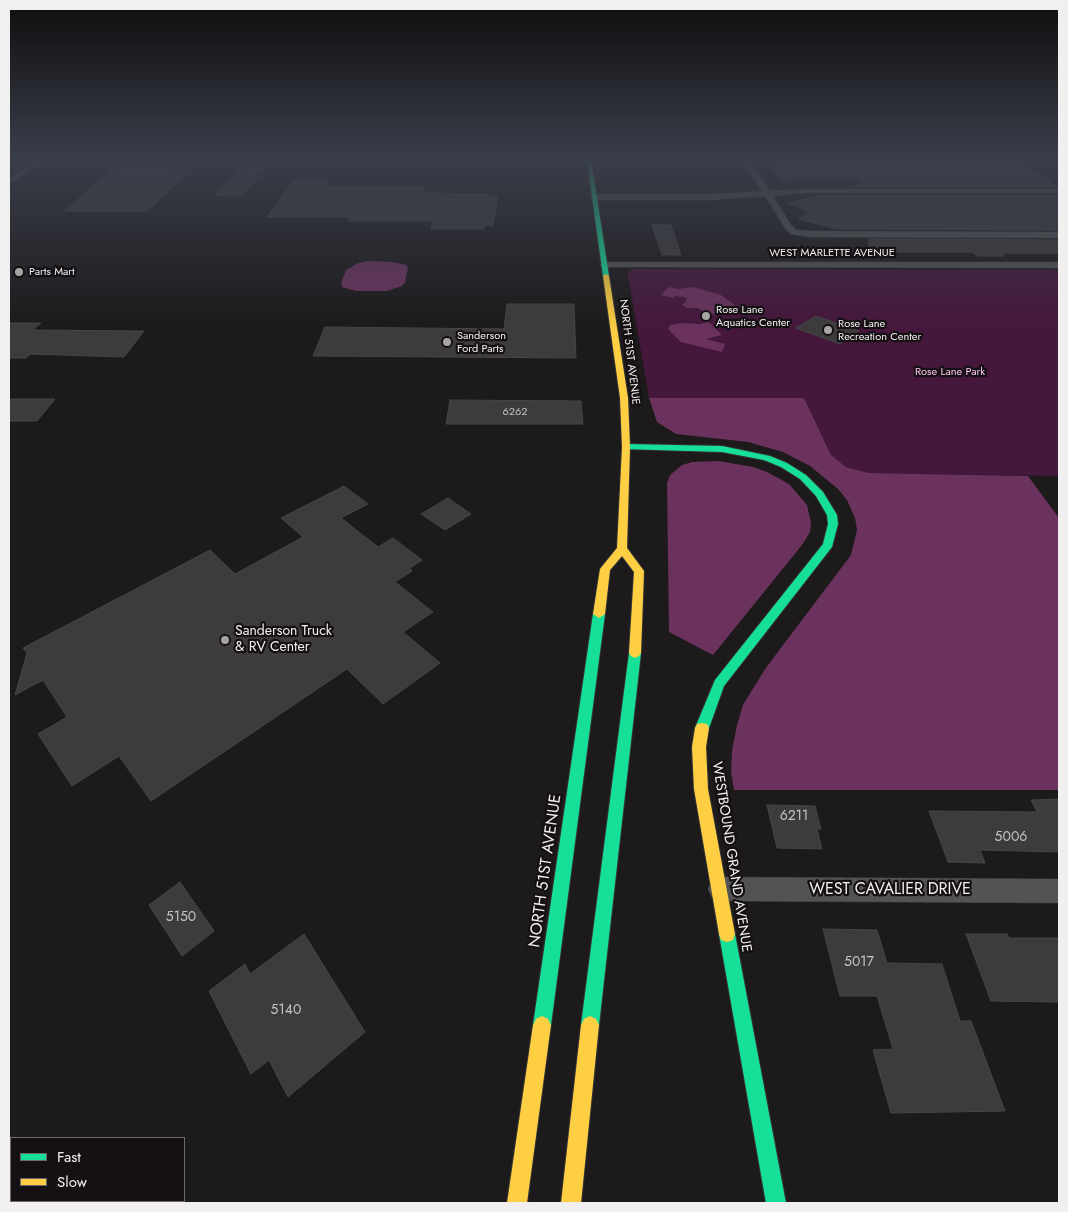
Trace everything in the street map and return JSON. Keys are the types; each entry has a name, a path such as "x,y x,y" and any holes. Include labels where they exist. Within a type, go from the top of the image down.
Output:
{"main road":[{"name":"NORTH 51ST AVENUE","path":"517,1203 605,569 622,549 626,447 624,398 597,217"},
{"name":"WESTBOUND GRAND AVENUE","path":"626,447 722,449 768,458 803,477 820,494 832,515 833,524 828,545 719,684 703,722 699,747 699,767 776,1203"},
{"path":"572,1203 580,1111 634,663 640,572 622,549"}],"street":[{"path":"782,217 794,232 809,234 1059,235"},
{"name":"WEST MARLETTE AVENUE","path":"605,265 1059,265"},
{"name":"WEST CAVALIER DRIVE","path":"720,890 1059,891"}],"green space":[{"name":"Rose Lane Park","path":"633,269 1059,270 1059,476 869,473 846,467 831,455 804,398 649,398 628,275 628,272"}],"shaded area":[{"path":"368,261 393,262 406,265 408,268 405,282 402,286 387,291 356,291 342,287 341,283 346,270 358,263"},
{"path":"669,287 678,289 693,287 721,295 736,306 728,308 727,314 718,315 706,313 698,308 687,308 682,305 687,300 685,297 674,296 673,298 661,295"},
{"path":"709,322 722,335 706,339 725,344 722,352 681,342 668,329 670,325 680,323 699,324"},
{"path":"649,398 804,398 831,455 846,467 869,473 1028,476 1059,518 1059,790 734,790 731,772 732,751 743,705 765,669 851,555 857,530 855,518 847,500 838,489 810,466 783,452 748,442 676,434 657,422"},
{"path":"719,461 753,467 789,484 807,505 811,523 810,532 802,545 713,655 669,632 667,483 670,475 682,465 692,462"}],"building":[{"path":"267,217 494,217 493,226 485,225 484,229 431,229 433,221 348,221 349,217"},
{"path":"802,217 1059,217 1059,230 837,229 798,219"},
{"path":"652,225 671,225 681,255 662,255"},
{"path":"869,239 1059,240 1059,253 1001,253 1004,256 977,256 973,252 868,252"},
{"name":"Sanderson Ford Parts","path":"507,304 574,304 576,358 313,356 325,327 504,329"},
{"name":"Rose Lane Recreation Center","path":"816,316 859,331 840,344 796,328"},
{"path":"9,323 41,323 33,330 144,331 124,357 30,354 26,358 9,358"},
{"path":"9,399 55,399 37,421 9,421"},
{"path":"450,400 581,401 583,424 446,424"},
{"name":"Sanderson Truck & RV Center","path":"344,486 368,504 341,518 378,547 393,538 422,560 410,568 412,571 395,582 433,612 403,632 440,663 383,704 347,669 151,801 119,756 72,786 38,734 67,717 43,680 15,695 27,653 23,648 210,550 235,574 303,537 281,518"},
{"path":"448,498 471,514 445,530 421,514"},
{"path":"1059,799 1059,852 980,850 985,863 948,862 929,811 1037,812 1031,800"},
{"path":"767,805 815,806 821,829 817,829 822,849 777,848"},
{"path":"180,882 214,931 182,956 149,905"},
{"path":"823,929 877,930 887,963 942,964 960,1021 971,1021 1005,1111 891,1113 873,1050 893,1049 877,996 840,996"},
{"path":"304,934 365,1032 288,1097 269,1060 251,1074 209,991 245,964 250,974"},
{"path":"966,934 1007,934 1009,938 1059,938 1059,1002 991,1001"}],"traffic: fast":[{"path":"597,217 606,276"},
{"path":"626,447 722,449 767,458 784,465 803,477 820,494 832,515 833,524 828,545 719,684 702,728"},
{"path":"542,1025 599,614"},
{"path":"590,1025 635,653"},
{"path":"727,934 776,1203"}],"traffic: slow":[{"path":"599,614 605,569 622,549 626,447 624,398 606,276"},
{"path":"622,549 639,571 635,653"},
{"path":"702,728 699,747 701,789 727,934"},
{"path":"517,1203 542,1025"},
{"path":"571,1203 590,1025"}],"place":[{"name":"Parts Mart","path":"19,272"},
{"name":"Rose Lane Aquatics Center","path":"706,316"},
{"name":"Rose Lane Recreation Center","path":"828,330"},
{"name":"Sanderson Ford Parts","path":"447,342"},
{"name":"Sanderson Truck & RV Center","path":"225,640"}]}
